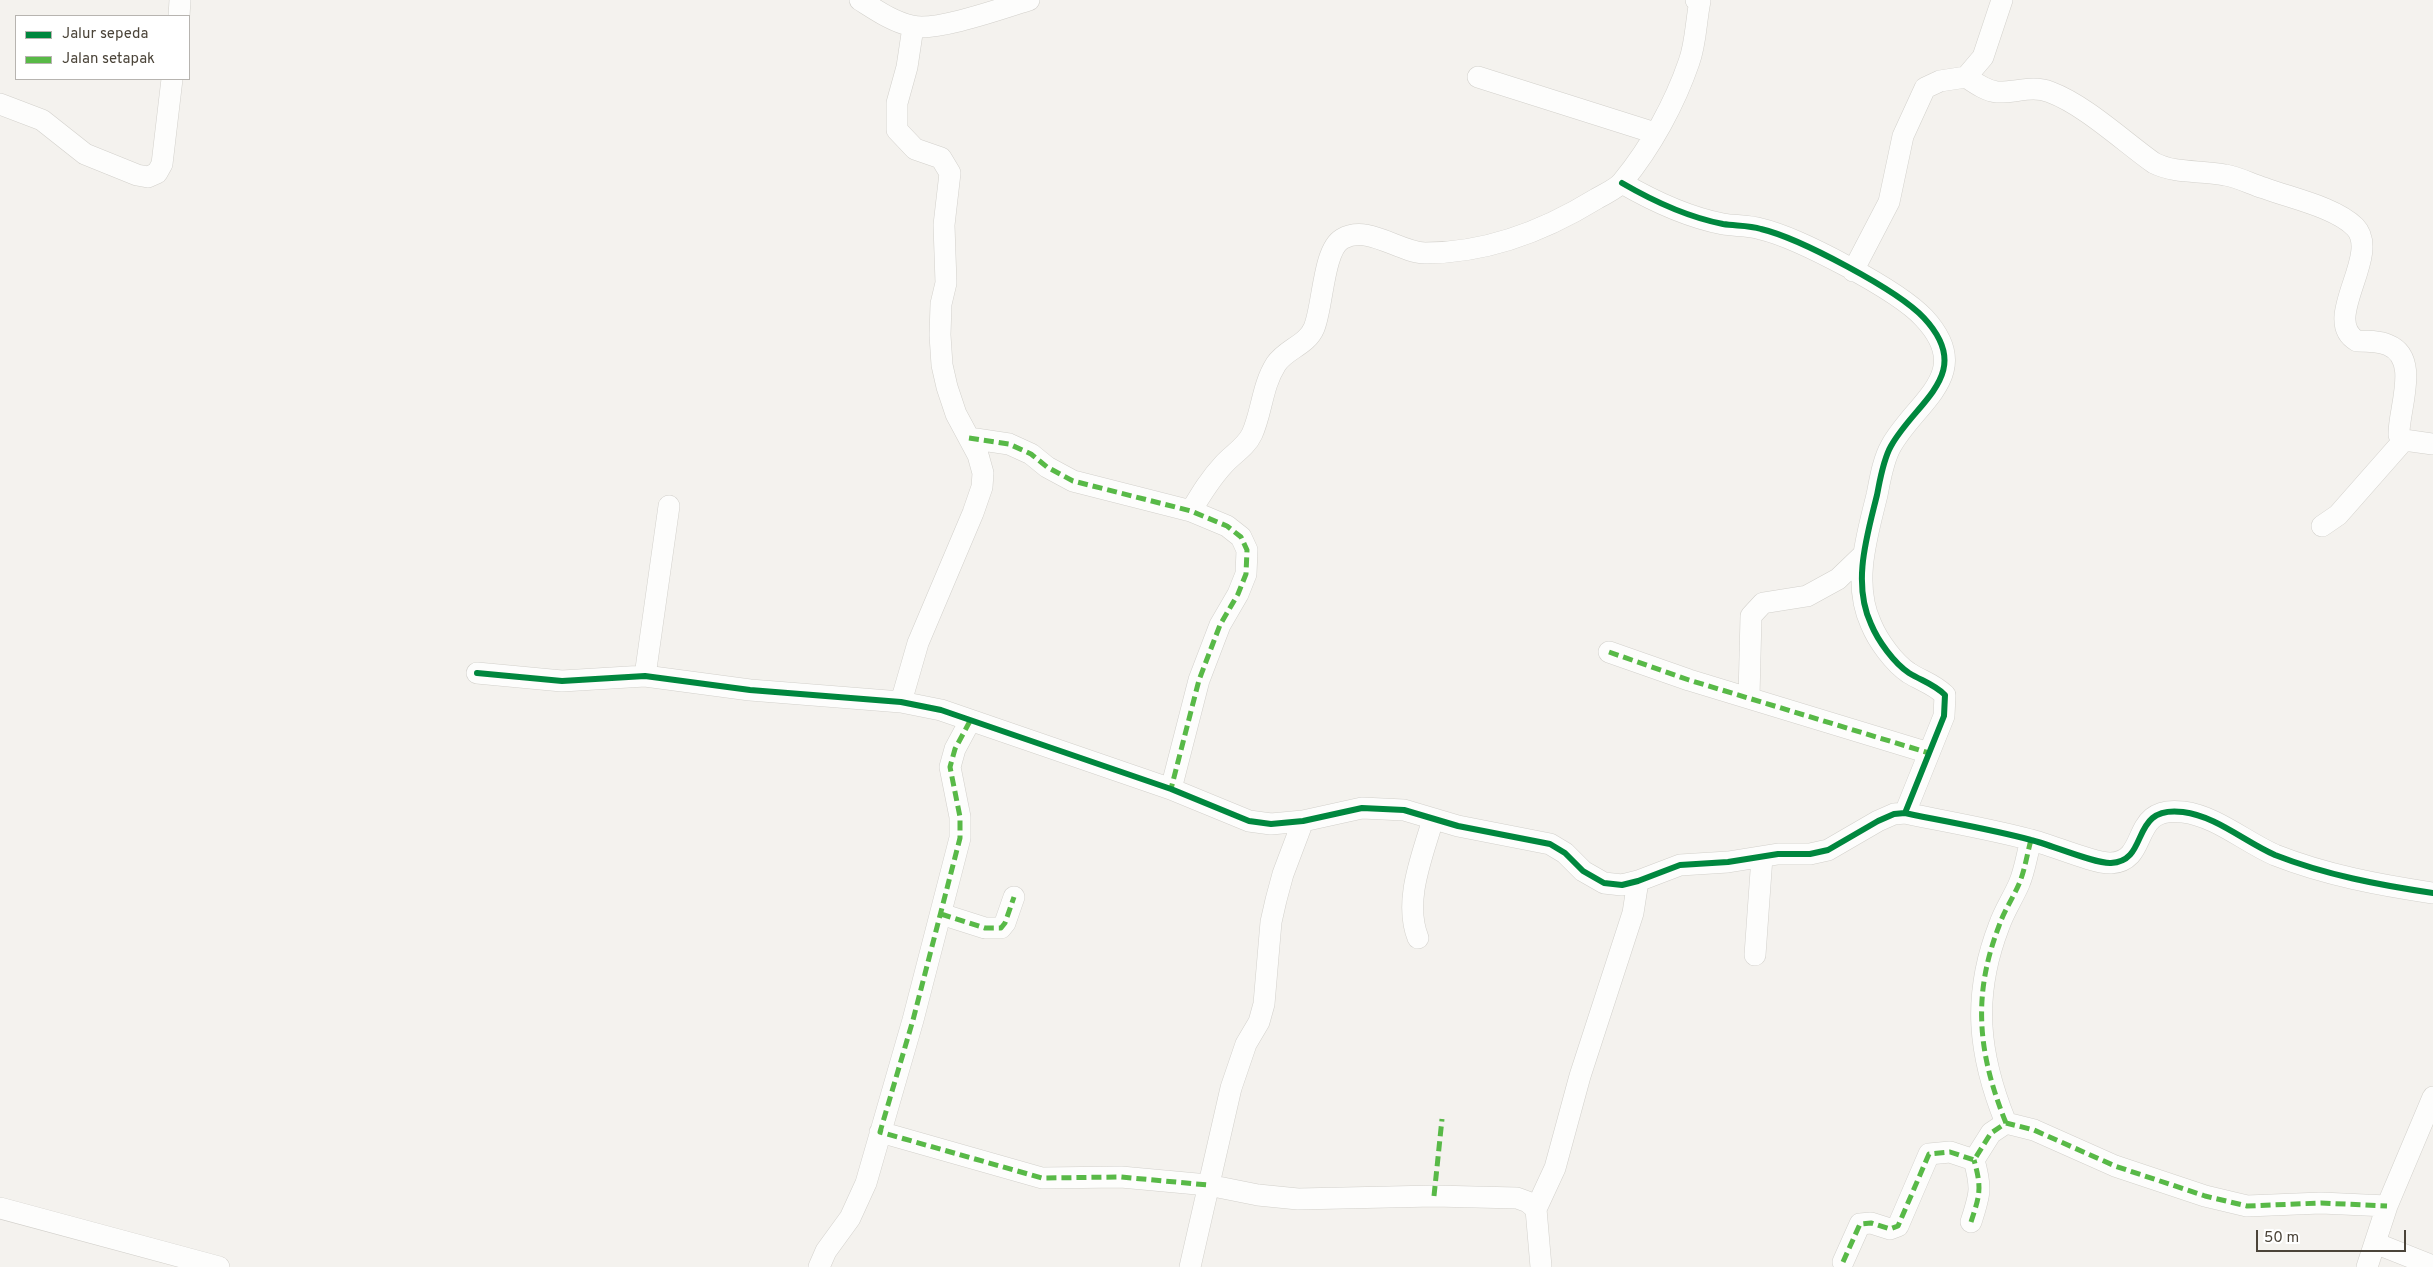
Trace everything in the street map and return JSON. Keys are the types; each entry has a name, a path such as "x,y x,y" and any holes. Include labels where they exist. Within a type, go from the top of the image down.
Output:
{"street":[{"path":"179,15 180,0"},
{"path":"860,0 884,15 913,27 935,26 1028,0"},
{"path":"1191,512 1205,486 1246,444 1252,434 1268,378 1277,362 1289,351 1305,341 1314,330 1331,251 1340,240 1354,234 1375,237 1422,253 1472,250 1510,240 1569,216 1622,183 1655,133 1690,60 1698,0"},
{"path":"1966,77 1983,57 2002,0"},
{"path":"901,702 918,643 982,487 983,473 978,455 956,414 947,387 940,335 941,304 946,283 944,224 950,173 941,158 914,148 897,130 897,103 907,67 913,27"},
{"path":"1478,77 1655,133"},
{"path":"1853,271 1889,202 1903,136 1925,88 1940,80 1966,77 1980,86 1996,92 2032,88 2049,91 2070,102 2154,164 2169,171 2192,171 2227,175 2335,214 2356,228 2361,240 2362,259 2350,293 2346,328 2352,338 2357,341 2390,346 2406,366 2406,381 2399,435 2404,440 2433,444"},
{"path":"0,104 42,120 86,154 137,175 148,177 157,173 162,164 172,80"},
{"path":"1622,183 1645,196 1693,217 1723,224 1760,228 1778,234 1892,292 1924,317 1938,336 1944,351 1945,367 1938,386 1890,448 1863,555 1863,603 1871,626 1894,659 1908,672 1934,685 1945,695 1944,716 1905,813"},
{"path":"968,438 1009,444 1031,454 1047,467 1073,481 1191,512 1227,526 1241,537 1247,550 1246,574 1238,594 1220,625 1199,680 1171,789"},
{"path":"2322,526 2338,515 2404,440"},
{"path":"645,676 669,506"},
{"path":"1749,697 1751,616 1763,604 1808,596 1838,579 1863,555"},
{"path":"1609,652 1689,680 1929,753"},
{"path":"477,672 562,681 645,676 750,690 901,702 941,710 1171,789 1249,820 1271,824 1303,821 1362,808 1404,810 1458,826 1550,844 1564,853 1583,871 1604,883 1622,885 1680,865 1810,854 1828,850 1878,821 1894,814 1905,813 2031,840 2109,863 2124,861 2134,852 2141,834 2152,817 2165,811 2185,812 2218,824 2262,849 2296,863 2341,876 2433,893"},
{"path":"819,1267 826,1251 850,1218 866,1183 913,1020 960,838 960,818 950,767 955,748 970,721"},
{"path":"1418,938 1414,927 1413,899 1418,870 1433,818"},
{"path":"1190,1267 1231,1088 1246,1044 1261,1013 1276,900 1283,874 1303,821"},
{"path":"2006,1123 1991,1087 1984,1055 1981,1022 1984,976 1999,925 2020,882 2031,840"},
{"path":"1755,955 1762,857"},
{"path":"1541,1267 1536,1210 1555,1168 1580,1076 1633,913 1638,881"},
{"path":"941,914 985,928 1001,928 1005,924 1014,897"},
{"path":"2367,1267 2388,1206 2433,1098"},
{"path":"1971,1222 1980,1196 1974,1160 1990,1133 2006,1123 2034,1130 2115,1166 2206,1196 2247,1206 2321,1203 2388,1206"},
{"path":"880,1132 1042,1178 1121,1177 1208,1185 1258,1195 1298,1199 1434,1196 1517,1198 1528,1202 1536,1210"},
{"path":"1843,1262 1860,1224 1872,1223 1890,1229 1898,1226 1929,1154 1950,1152 1974,1160"},
{"path":"0,1208 157,1259 219,1267"},
{"path":"2375,1243 2433,1266"}],"marked path":[{"path":"969,438 1009,444 1031,454 1047,467 1073,481 1191,511 1227,526 1241,537 1247,550 1246,574 1238,594 1220,625 1199,680 1171,789"},
{"path":"1609,652 1689,680 1929,753"},
{"path":"970,721 955,749 950,767 960,817 960,838 913,1020 880,1132 1042,1178 1121,1177 1208,1185"},
{"path":"2006,1123 1989,1073 1984,1049 1982,1001 1990,952 2001,920 2021,879 2031,840"},
{"path":"941,914 985,928 1001,928 1005,923 1014,897"},
{"path":"1434,1196 1442,1119"},
{"path":"1843,1262 1860,1224 1871,1223 1890,1229 1898,1226 1929,1154 1950,1152 1974,1160 1991,1133 2006,1123 2034,1130 2115,1166 2205,1196 2247,1206 2321,1203 2387,1206"},
{"path":"1971,1222 1979,1191 1974,1160"}],"cycle path":[{"path":"1622,183 1683,213 1723,224 1752,227 1778,234 1847,266 1911,307 1924,318 1939,338 1944,355 1943,371 1936,386 1902,430 1886,457 1863,560 1862,576 1865,608 1874,631 1892,658 1903,669 1937,688 1945,695 1944,716 1905,813"},
{"path":"477,673 562,681 645,676 750,690 901,702 941,710 1171,789 1249,821 1271,824 1303,821 1362,808 1404,810 1458,826 1550,844 1565,853 1583,871 1604,883 1622,885 1680,865 1728,862 1778,854 1810,854 1828,850 1878,821 1894,814 1905,813 2016,836 2083,857 2111,863 2123,860 2131,853 2141,834 2154,817 2166,812 2183,812 2195,814 2219,824 2264,850 2294,862 2353,878 2433,893"}]}
